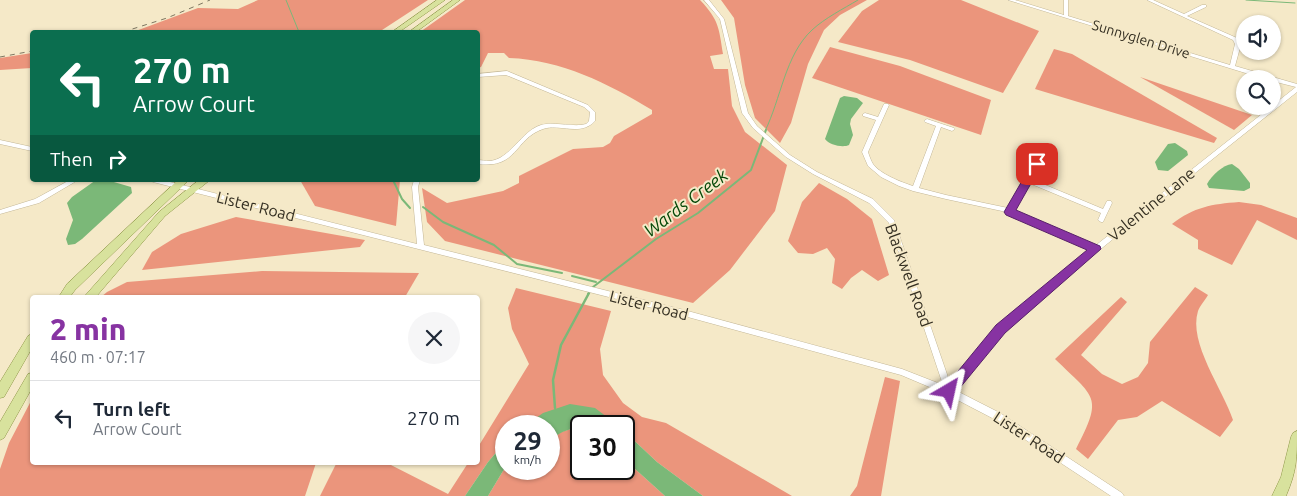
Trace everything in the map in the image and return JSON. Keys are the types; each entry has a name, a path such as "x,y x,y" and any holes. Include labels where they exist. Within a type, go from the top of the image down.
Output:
{"main road":[{"path":"397,30 442,0"},
{"path":"415,30 458,0"},
{"path":"91,295 162,214 202,182"},
{"path":"65,295 71,287 180,183"},
{"path":"0,392 30,342"},
{"path":"0,434 30,382"},
{"path":"1279,496 1287,477 1297,437"},
{"path":"1287,477 1297,464"}],"street":[{"name":"Blackwell Road","path":"706,0 722,19 745,113 760,132 801,165 871,201 892,222 949,391"},
{"name":"Sunnyglen Drive","path":"1010,0 1244,70"},
{"path":"1066,0 1066,17"},
{"path":"1149,0 1234,39 1238,44 1232,66"},
{"path":"1185,15 1204,6"},
{"path":"480,76 508,72 586,106 592,111 594,116 589,124 582,127 551,125 542,127 531,133 506,158 494,163 480,162"},
{"name":"Sunnyglen Drive","path":"1281,82 1297,88"},
{"name":"Valentine Lane","path":"949,391 1000,329 1096,249 1297,88"},
{"path":"886,105 865,152 867,159 876,170 915,189 1009,212 1096,249"},
{"path":"865,115 880,119"},
{"path":"927,121 952,129"},
{"path":"915,189 939,125"},
{"path":"0,142 30,149"},
{"path":"1009,212 1037,164"},
{"path":"1028,180 1105,212"},
{"path":"0,212 37,201 71,182"},
{"path":"416,182 415,187 421,248"},
{"name":"Lister Road","path":"180,183 191,190 577,286 878,364 949,391 1020,430 1119,496"},
{"path":"1101,220 1109,203"}],"shaded area":[{"path":"258,0 428,0 382,30 138,30 198,8 238,9"},
{"path":"465,0 700,0 715,19 719,31 723,54 710,56 714,69 728,69 732,106 745,132 787,165 775,211 730,270 693,303 445,241 427,222 422,188 447,203 503,191 519,183 519,176 573,149 603,147 610,143 614,136 652,114 652,110 601,82 566,68 547,63 509,58 504,53 488,53 480,67 480,30 423,30"},
{"path":"721,0 867,0 840,15 824,30 808,64 791,123 780,143 755,118 745,85 734,18"},
{"path":"879,0 961,0 1039,31 1003,93 910,60 838,42 862,11"},
{"path":"830,47 900,66 991,100 981,135 812,78"},
{"path":"1054,49 1072,54 1217,138 1214,143 1035,89"},
{"path":"30,53 30,68 0,70 0,58"},
{"path":"1140,77 1236,110 1236,115 1252,115 1234,130"},
{"path":"844,96 857,98 863,103 851,119 850,124 853,135 849,145 843,146 833,144 825,139 840,98"},
{"path":"1175,143 1187,151 1188,155 1168,171 1158,170 1155,162 1168,144"},
{"path":"1232,164 1239,169 1250,183 1250,188 1244,191 1209,188 1207,184 1215,174 1221,168"},
{"path":"93,182 114,182 131,187 132,193 82,239 75,244 68,245 66,239 73,220 67,203 72,197"},
{"path":"301,182 400,182 396,226 315,206"},
{"path":"819,183 847,199 872,219 889,275 878,281 862,270 851,278 842,289 832,283 835,259 827,248 813,254 798,253 788,241 802,202"},
{"path":"1239,202 1261,205 1297,218 1297,240 1257,220 1232,265 1198,249 1198,240 1172,224 1180,218 1204,207"},
{"path":"236,217 365,240 360,247 142,270 152,252 181,234"},
{"path":"262,271 419,273 406,295 103,295 127,282"},
{"path":"1195,287 1208,295 1198,311 1196,324 1202,351 1233,420 1220,437 1162,401 1137,417 1118,420 1088,459 1076,449 1090,418 1091,399 1079,382 1055,359 1121,297 1127,302 1081,355 1102,374 1122,384 1138,377 1148,363 1150,342"},
{"path":"516,288 611,311 600,349 603,375 623,403 642,417 666,423 792,496 703,496 657,462 635,441 635,415 570,415 570,420 560,420 560,415 498,415 529,364 512,329 508,308"},
{"path":"885,377 900,381 881,496 850,496 857,486"},
{"path":"30,403 30,465 315,465 305,496 0,496 0,469 9,443"},
{"path":"570,404 595,408 604,415 570,415 570,430 560,434 560,415 540,415"},
{"path":"495,419 495,454 465,496 320,496 336,465 391,465 448,494 467,465 480,465 480,444"},
{"path":"570,429 570,480 635,480 635,469 665,496 488,496 498,480 560,480 561,432"},
{"path":"635,441 657,462 703,496 665,496 635,469"},
{"path":"495,454 495,480 498,480 488,496 465,496"}],"waterway":[{"path":"286,0 298,30"},
{"name":"Wards Creek","path":"765,131 789,65 803,40 812,30 858,0"},
{"path":"1246,0 1295,3"},
{"name":"Wards Creek","path":"593,287 656,239 698,213 751,170 766,130"},
{"path":"394,182 402,199 410,208"},
{"path":"423,207 443,222 494,245 517,264 562,273"},
{"path":"572,276 596,282"},
{"name":"Wards Creek","path":"555,408 553,380 561,345 589,293"}],"railway":[{"path":"129,30 167,18 210,0"},
{"path":"0,57 30,51"}],"route":[{"path":"949,391 974,358 1000,329 1018,312 1096,249 1009,212 1037,164"}]}
